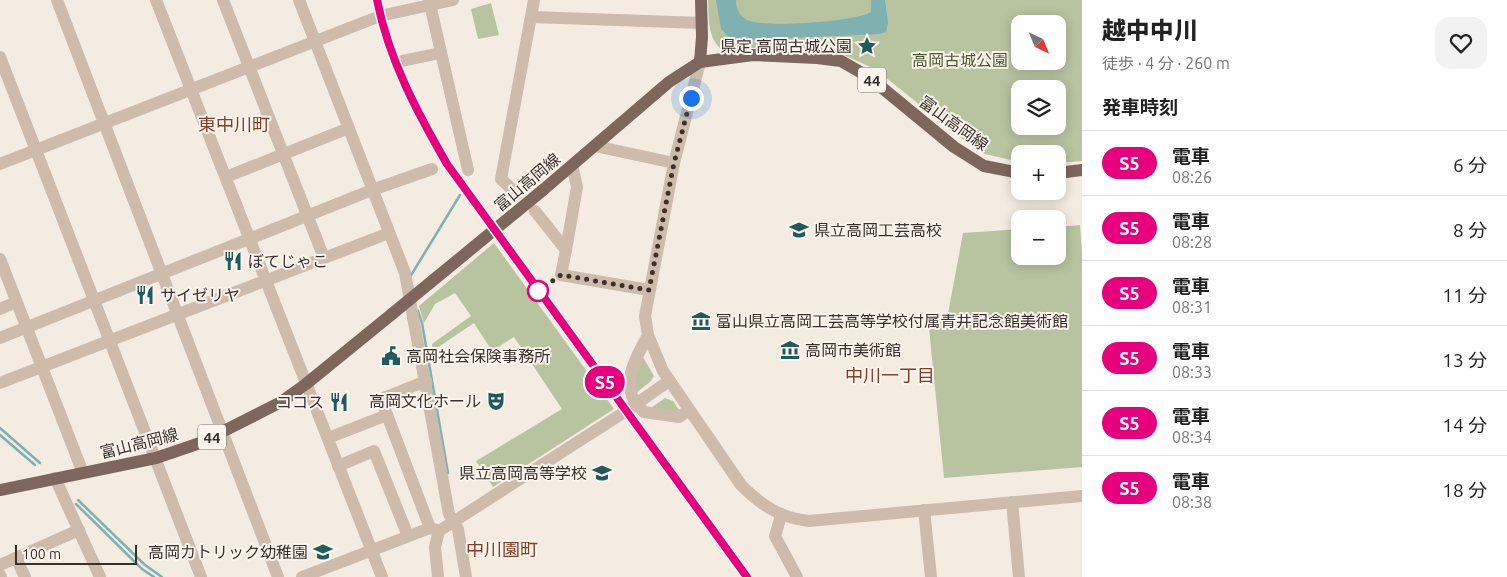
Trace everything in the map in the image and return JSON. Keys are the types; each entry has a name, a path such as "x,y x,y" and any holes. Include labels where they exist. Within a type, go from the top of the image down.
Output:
{"main road":[{"path":"700,62 701,0"},
{"name":"富山高岡線","path":"0,490 156,458 200,443 281,402 306,384 543,190 669,82 700,62 753,55 808,57 841,62 869,77 962,152 984,166 1011,172"},
{"path":"1066,172 1082,170"}],"street":[{"path":"57,0 278,577"},
{"path":"156,0 382,577"},
{"path":"223,0 324,258"},
{"path":"299,0 405,273 453,523 458,529 466,577"},
{"path":"0,164 380,16 430,3 453,0"},
{"path":"517,194 501,179 534,0"},
{"path":"430,3 468,170"},
{"path":"532,17 702,24"},
{"path":"402,61 440,52"},
{"path":"0,57 201,577"},
{"path":"700,62 674,163 649,290 646,316 648,335 654,354 669,381 741,484 756,501 781,516 809,521 1082,496"},
{"path":"226,177 349,128"},
{"path":"595,146 674,163"},
{"path":"572,165 578,187 561,275 649,290"},
{"path":"0,338 372,190 432,169"},
{"path":"535,211 566,250"},
{"path":"0,383 390,233"},
{"path":"0,259 83,473"},
{"path":"0,309 16,302"},
{"path":"648,335 637,355 628,388 644,412 679,417 689,410"},
{"path":"426,381 381,399 435,530 438,577"},
{"path":"302,577 408,536 435,530 453,523 637,404 669,381"},
{"path":"328,438 386,414"},
{"path":"338,466 374,451 408,536"},
{"path":"55,478 100,577"},
{"path":"1012,502 1019,577"},
{"path":"924,510 931,577"},
{"path":"781,516 775,536 797,577"},
{"path":"0,565 78,530"},
{"path":"16,558 25,577"}],"green space":[{"name":"高岡古城公園","path":"708,0 1082,0 1082,161 1066,162 1066,145 1011,145 1011,160 985,154 964,140 875,69 844,55 825,50 784,46 722,50 711,33"},
{"path":"491,3 499,35 478,39 471,9"},
{"path":"1080,225 1082,252 1082,467 944,478 929,328 935,327 934,317 947,319 963,233 1011,230 1011,265 1066,265 1066,226"},
{"path":"494,243 614,409 493,487 476,461 562,409 514,337 492,351 474,323 437,348 439,352 436,354 433,351 432,344 471,316 455,293 435,304 424,323 419,306"},
{"path":"643,357 654,376 650,382 636,393 633,388 639,360"},
{"path":"665,398 673,401 681,413 648,410"}],"water":[{"path":"716,0 736,0 739,12 747,20 770,24 789,24 862,16 871,12 871,0 885,0 888,23 886,32 880,34 733,41 721,29"}],"waterway":[{"path":"410,277 460,195"},
{"path":"418,311 422,323 448,473"},
{"path":"0,428 40,463"},
{"path":"0,435 35,465"},
{"path":"78,500 145,565 162,577"},
{"path":"76,504 142,569 154,577"}],"railway":[{"path":"377,0 389,44 405,85 447,164 747,577"}],"train":[{"name":"S5","path":"377,0 380,16 398,72 417,111 447,164 747,577"}],"place":[{"name":"県定 高岡古城公園","path":"867,46"},
{"name":"県立高岡工芸高校","path":"799,230"},
{"name":"ぼてじゃこ","path":"233,261"},
{"name":"サイゼリヤ","path":"145,295"},
{"name":"富山県立高岡工芸高等学校付属青井記念館美術館","path":"701,321"},
{"name":"高岡市美術館","path":"790,350"},
{"name":"高岡社会保険事務所","path":"391,356"},
{"name":"高岡文化ホール","path":"496,401"},
{"name":"ココス","path":"339,402"},
{"name":"県立高岡高等学校","path":"602,473"},
{"name":"高岡カトリック幼稚園","path":"323,552"}],"district":[{"name":"東中川町","path":"234,124"},
{"name":"中川一丁目","path":"890,375"},
{"name":"中川園町","path":"502,549"}],"route":[{"path":"538,291 561,275 649,290 674,163 691,98"}]}
